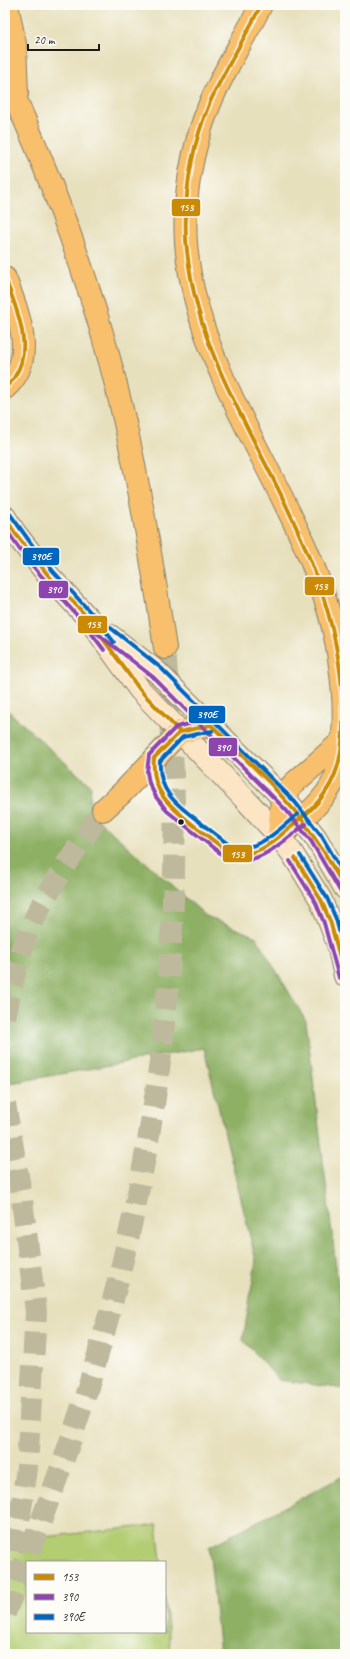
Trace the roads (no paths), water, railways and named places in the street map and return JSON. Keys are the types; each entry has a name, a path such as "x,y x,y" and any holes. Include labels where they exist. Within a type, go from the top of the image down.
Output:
{"highway":[{"path":"7,5 14,44 18,103"},
{"path":"261,5 219,84 198,138 193,158 187,202 186,240 188,262 201,321 215,360 233,400 289,510 315,568 336,638 342,678 344,716 342,741 336,774 331,786 315,807 279,836"},
{"path":"5,75 42,162 78,259 107,350 141,497 165,648"},
{"path":"5,278 19,319 24,349 18,372 12,383 5,388"},
{"path":"103,810 122,793 180,732 211,725"},
{"path":"279,836 282,797 293,784 342,741"}],"main road":[{"path":"5,516 15,533 48,575 88,618 140,690 279,836 292,853 321,900 338,944 345,976"},
{"path":"88,618 157,672 282,797 302,819 328,857 345,888"}],"tunnel":[{"path":"5,1613 65,1456 96,1361 122,1265 152,1119 165,1020 171,945 174,871 173,772 165,648"},
{"path":"5,1017 20,955 35,918 52,886 103,810"},
{"path":"5,1104 21,1192 36,1312 27,1468 12,1569"}]}
